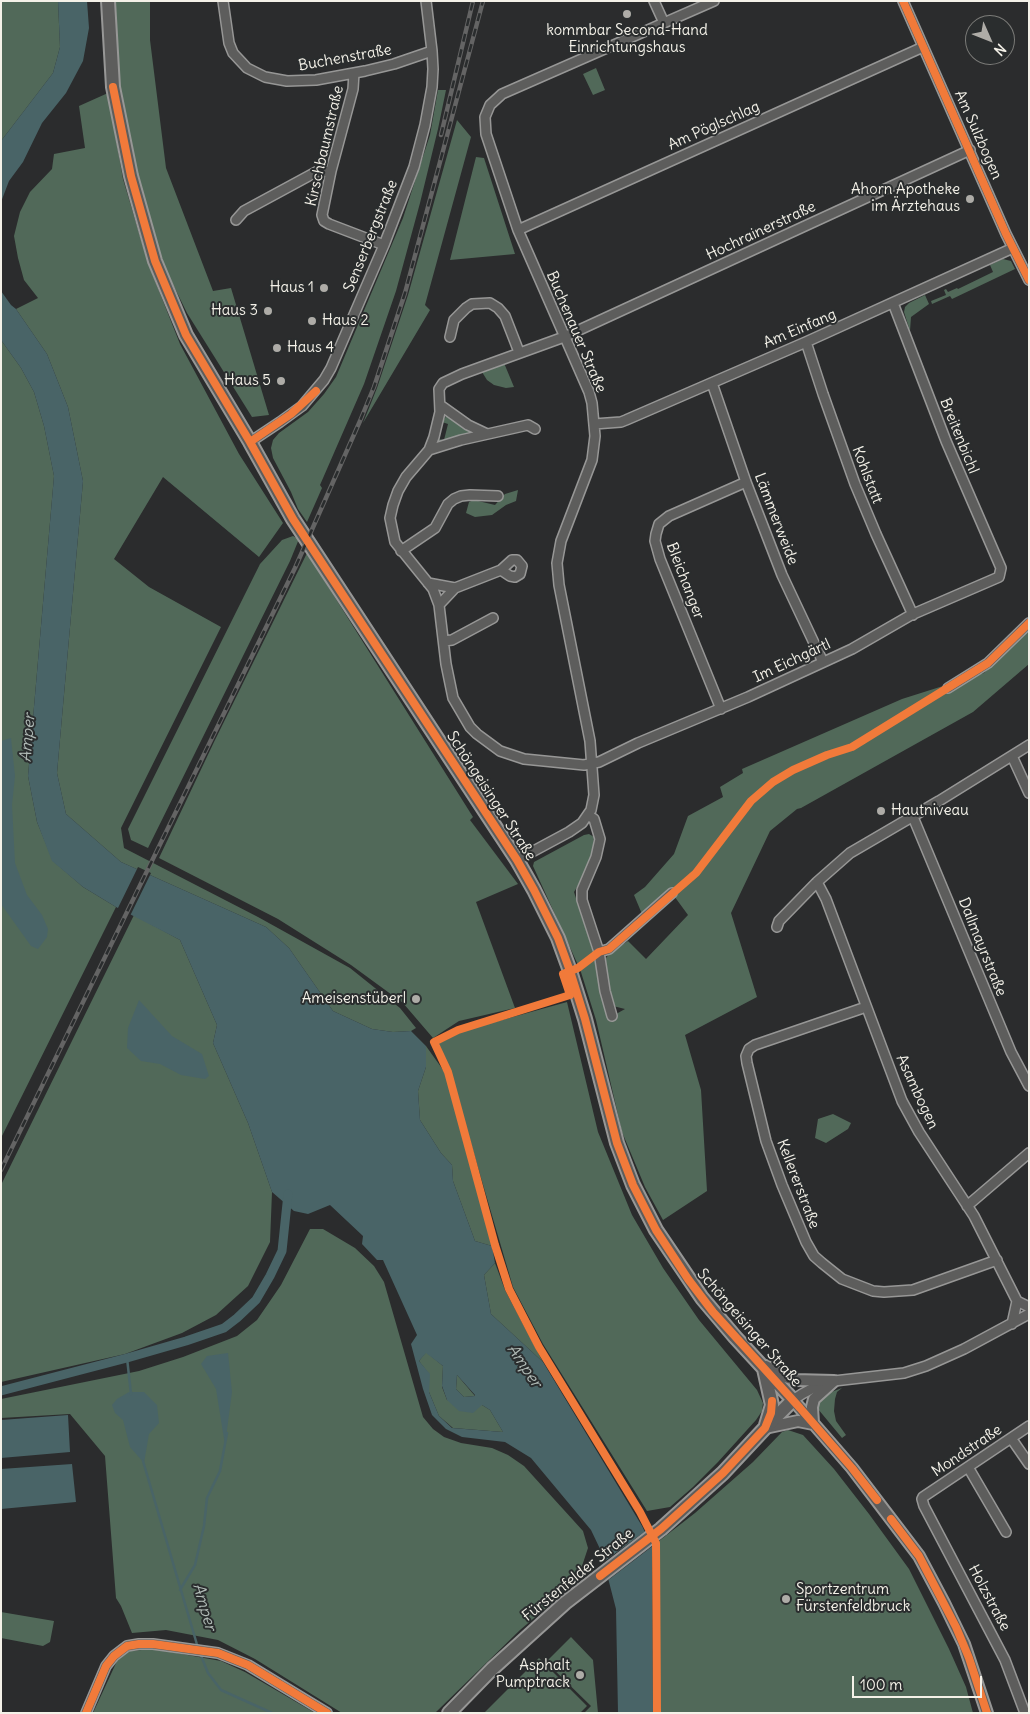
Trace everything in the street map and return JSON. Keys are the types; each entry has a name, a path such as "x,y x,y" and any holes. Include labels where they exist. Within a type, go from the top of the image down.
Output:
{"main road":[{"name":"Schöngeisinger Straße","path":"108,1 113,86 131,176 155,261 186,335 250,442 293,519 517,860 534,890 558,938 570,971 585,1019 610,1122 625,1164 644,1207 664,1243 697,1291 793,1400"},
{"path":"764,1369 772,1405 765,1428"},
{"name":"Fürstenfelder Straße","path":"448,1713 492,1669 564,1603 653,1534 723,1473 793,1400"}],"street":[{"name":"Buchenstraße","path":"222,1 230,47 241,63 257,74 276,80 316,80 354,73 394,64 432,51"},
{"name":"Senserbergstraße","path":"250,442 302,406 324,380 331,368 384,245 414,167 432,87 432,51 426,1"},
{"path":"654,1 664,23"},
{"name":"Buchenauer Straße","path":"588,815 594,795 593,764 559,585 557,563 561,541 592,460 595,444 592,403 589,392 518,230 486,134 485,117 490,105 502,94 714,1"},
{"name":"Am Sulzbogen","path":"903,1 1029,280"},
{"name":"Am Pöglschlag","path":"518,230 923,47"},
{"name":"Kirschbaumstraße","path":"354,73 353,89 331,171 322,215 324,221 329,224 384,245"},
{"name":"Hochrainerstraße","path":"429,450 437,429 440,405 439,389 446,380 564,337 970,150"},
{"path":"236,220 244,211 316,172 331,171"},
{"name":"Am Einfang","path":"594,424 620,422 806,342 1013,248"},
{"path":"450,337 454,320 466,308 479,303 490,304 498,308 505,316 520,352"},
{"name":"Breitenbichl","path":"893,303 946,440 1001,568 999,577"},
{"name":"Kohlstatt","path":"806,342 822,394 855,484 913,615"},
{"name":"Lämmerweide","path":"712,383 746,482 782,576 824,662"},
{"path":"440,405 468,425 488,434"},
{"path":"535,429 528,425 461,440 429,450 406,477 393,505 390,518 392,534 401,551 435,593 439,605 448,677 453,698 463,718 477,734 500,751 518,758 543,762 593,764"},
{"name":"Bleichanger","path":"722,709 660,560 655,541 660,524 669,516 746,482"},
{"path":"401,551 435,528 448,504 454,499 470,495 498,496"},
{"path":"439,605 455,588 501,570"},
{"name":"Im Eichgärtl","path":"593,764 638,743 722,709 852,649 913,615 999,577"},
{"path":"428,583 455,588"},
{"path":"444,641 452,640 493,618"},
{"path":"948,688 988,663 1029,622"},
{"path":"777,927 779,921 817,882 850,853 1029,744"},
{"path":"1012,756 1029,793"},
{"path":"517,860 576,828 588,815 594,819 600,839 596,858 582,890 582,900 599,952 605,991 612,1016"},
{"name":"Dallmayrstraße","path":"912,817 1011,1052 1029,1086"},
{"name":"Asambogen","path":"817,882 826,899 905,1106 967,1206 1017,1301"},
{"path":"599,952 609,949 672,893"},
{"name":"Kellererstraße","path":"866,1007 755,1045 749,1049 746,1056 746,1063 768,1149 806,1242 814,1256 842,1279 873,1291 913,1290 997,1260"},
{"path":"967,1206 1029,1153"},
{"path":"1012,1324 1017,1301 1029,1307"},
{"path":"755,1359 785,1377 795,1380 834,1380 904,1372 926,1366 964,1349 1029,1314"},
{"path":"793,1400 817,1386 834,1380"},
{"path":"765,1428 798,1421 813,1424 812,1407 814,1399 834,1380"},
{"name":"Schöngeisinger Straße","path":"793,1400 852,1468 918,1556 944,1602 964,1644 987,1713"},
{"name":"Mondstraße","path":"922,1499 1029,1426"},
{"path":"1011,1438 1029,1464"},
{"path":"968,1467 1006,1532"},
{"name":"Holzstraße","path":"922,1499 1005,1660 1025,1713"},
{"path":"86,1713 106,1666 114,1656 127,1646 138,1644 153,1644 218,1653 248,1665 327,1713"}],"green space":[{"path":"1,1 58,1 60,47 53,73 1,141"},
{"path":"111,1 150,1 150,40 166,168 213,291 231,288 269,415 252,417 187,313 160,258 135,175 117,86"},
{"path":"596,68 605,90 593,95 583,74"},
{"path":"438,90 446,90 420,203 396,291 364,384 320,485 322,488 307,522 298,509 273,458 271,448 273,440 279,433 308,412 336,377 403,218 430,135"},
{"path":"108,93 123,179 148,263 180,344 239,454 283,523 259,557 163,477 114,559 149,587 221,627 121,828 124,848 258,917 350,968 400,1008 416,1028 411,1031 393,1032 372,1029 333,1011 289,948 266,927 121,862 66,814 57,773 83,481 68,407 47,354 16,309 38,298 24,280 14,236 20,212 30,192 52,169 54,154 85,148 79,106"},
{"path":"457,120 471,137 425,305 430,310 363,423 377,388 408,295"},
{"path":"476,157 484,158 515,254 450,260"},
{"path":"1003,259 1011,261 1015,269 952,299 950,296 932,304 931,301 946,295 944,290 946,289 948,292 958,289 993,272 990,265"},
{"path":"925,295 929,304 911,317 910,331 904,312 905,307"},
{"path":"1,340 21,368 34,392 44,426 54,476 28,776 37,822 53,861 83,887 116,907 1,1138"},
{"path":"504,363 514,387 506,388 494,385 487,380 482,372"},
{"path":"447,415 478,432 442,443 439,442 438,439 444,440 448,424 442,422"},
{"path":"518,490 516,501 506,505 492,515 475,517 466,513 469,502 474,500 495,505 505,494"},
{"path":"293,536 299,539 290,561 148,848 131,840 128,829 260,564 282,540"},
{"path":"307,553 473,817 470,820 518,884 476,902 515,1008 459,1021 433,1038 403,1003 351,965 278,919 159,858"},
{"path":"1029,628 1029,664 973,712 797,809 770,831 731,913 757,997 685,1035 701,1090 707,1191 663,1220 645,1187 622,1132 596,1020 580,969 595,959 609,1018 625,1009 613,1006 606,982 604,965 606,958 610,953 628,941 646,959 688,915 669,889 642,914 634,895 645,887 674,854 688,816 723,797 720,787 743,773 742,769 902,699 984,673"},
{"path":"589,834 594,837 593,855 584,876 574,892 593,951 591,955 578,965 533,866 534,862"},
{"path":"134,915 180,940 217,1025 213,1043 248,1123 272,1192 270,1242 248,1286 216,1315 182,1333 125,1354 1,1382 1,1185"},
{"path":"567,1002 598,1132 632,1215 663,1268 699,1320 757,1390 763,1403 762,1411 756,1420 718,1462 670,1507 647,1511 543,1344 513,1287 450,1072 438,1042 455,1033"},
{"path":"426,1046 446,1074 492,1246 475,1241 453,1181 452,1165 441,1153 420,1120 418,1091 426,1067"},
{"path":"833,1114 851,1123 848,1129 826,1143 815,1138 818,1119"},
{"path":"310,1229 323,1229 355,1248 374,1266 384,1282 423,1417 433,1429 444,1437 461,1443 492,1448 508,1455 524,1466 583,1531 588,1548 582,1566 560,1596 520,1630 435,1713 342,1713 255,1659 218,1640 166,1630 132,1633 116,1598 105,1456 70,1414 1,1418 1,1399 139,1371 183,1357 237,1336 257,1320 281,1285"},
{"path":"495,1263 505,1290 543,1362 491,1314 484,1275"},
{"path":"426,1352 443,1366 442,1387 447,1400 482,1405 490,1410 503,1432 453,1428 439,1416 429,1392 429,1374 419,1361"},
{"path":"457,1375 475,1396 464,1397 456,1389"},
{"path":"842,1388 837,1392 834,1411 836,1421 846,1435 842,1438 818,1409 820,1399 826,1394"},
{"name":"Sportzentrum Fürstenfeldbruck","path":"788,1430 803,1435 834,1469 909,1569 966,1687 973,1713 660,1713 659,1541 695,1513 753,1462 782,1432"},
{"path":"1,1612 54,1621 50,1642 43,1646 1,1638"},
{"name":"Asphalt Pumptrack","path":"571,1637 593,1660 598,1713 584,1713 591,1706 546,1662"},
{"path":"154,1649 221,1661 245,1672 315,1713 93,1713 117,1661 129,1651"},
{"path":"539,1658 587,1706 580,1713 484,1713"}],"water":[{"path":"58,1 87,1 89,28 83,61 66,93 42,123 23,162 9,181 1,202 1,141 53,73 60,47"},
{"path":"1,291 47,354 68,407 83,481 57,773 66,814 121,862 266,927 289,948 333,1011 372,1029 393,1032 411,1031 426,1046 426,1067 418,1091 420,1120 441,1153 452,1165 453,1181 475,1241 492,1246 495,1263 484,1275 491,1314 543,1362 642,1526 652,1547 653,1713 618,1713 616,1609 601,1551 591,1530 531,1458 505,1442 462,1437 446,1429 432,1415 411,1344 417,1335 383,1260 377,1260 362,1244 363,1236 330,1205 308,1214 294,1211 272,1192 248,1123 213,1043 217,1025 180,940 116,907 83,887 52,861 37,822 28,776 54,476 44,426 34,392 21,368 1,340","holes":["426,1353 443,1366 442,1386 447,1400 459,1411 473,1413 482,1405 490,1410 503,1432 452,1428 439,1416 429,1392 430,1374 419,1361","457,1375 475,1395 475,1396 464,1397 456,1389"]},
{"path":"11,738 15,776 12,805 15,863 27,895 42,915 48,929 47,937 38,949 31,946 1,904 1,741"},
{"path":"139,1000 172,1036 202,1054 209,1076 205,1079 181,1075 160,1064 141,1061 127,1048 128,1028"},
{"path":"228,1353 232,1392 225,1445 216,1389 201,1364 207,1356"},
{"path":"129,1392 144,1392 157,1405 159,1423 149,1434 144,1463 130,1447 123,1420 115,1413 112,1405 117,1399"},
{"path":"68,1415 70,1452 1,1458 1,1420"},
{"path":"72,1464 76,1502 1,1509 1,1469"}],"pier":[{"path":"138,867 151,873 130,916 117,910"},
{"path":"647,1530 654,1545 607,1581 602,1563"}],"waterway":[{"name":"Amper","path":"1,1391 127,1358 224,1328 256,1300 282,1251 288,1194"},
{"name":"Amper","path":"127,1358 131,1394"},
{"path":"180,1590 195,1565 204,1526 207,1498 220,1471 227,1433"},
{"name":"Amper","path":"143,1461 198,1648"},
{"name":"Amper","path":"200,1653 208,1673 221,1690 272,1713"}],"railway":[{"path":"441,135 473,1"},
{"path":"1,1170 295,568 360,421 374,387 405,293 483,1"}],"cycle path":[{"path":"903,1 1006,234 1029,280"},
{"path":"113,87 131,176 155,261 186,335 250,442 293,519 517,860 534,890 558,938 570,971 585,1019 617,1143 633,1185 656,1230 688,1279 713,1312 800,1408 877,1500"},
{"path":"250,442 291,414 316,391"},
{"path":"657,1713 656,1543 640,1512 539,1347 509,1289 495,1245 448,1072 434,1042 458,1030 570,995 563,974 578,968 599,952 609,949 696,873 751,801 773,782 793,770 827,755 852,747 988,663 1029,623"},
{"path":"600,1576 661,1529 723,1473 765,1428 771,1413 772,1401"},
{"path":"891,1519 919,1556 956,1627 969,1658 987,1713"},
{"path":"86,1713 106,1666 114,1656 127,1646 139,1644 153,1644 218,1653 248,1665 327,1713"}],"place":[{"name":"kommbar Second-Hand Einrichtungshaus","path":"627,14"},
{"name":"Ahorn Apotheke im Ärztehaus","path":"970,199"},
{"name":"Haus 1","path":"324,288"},
{"name":"Haus 3","path":"268,311"},
{"name":"Haus 2","path":"312,321"},
{"name":"Haus 4","path":"277,348"},
{"name":"Haus 5","path":"281,381"},
{"name":"Hautniveau","path":"881,811"},
{"name":"Ameisenstüberl","path":"416,999"},
{"name":"Sportzentrum Fürstenfeldbruck","path":"786,1599"},
{"name":"Asphalt Pumptrack","path":"580,1675"}]}
